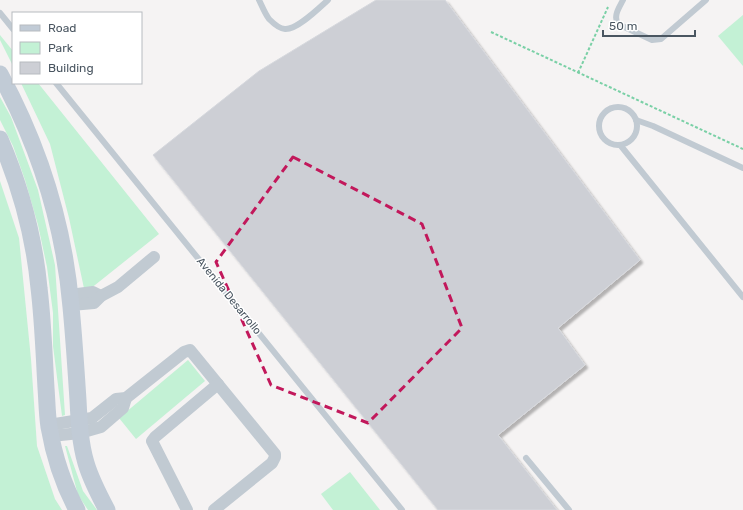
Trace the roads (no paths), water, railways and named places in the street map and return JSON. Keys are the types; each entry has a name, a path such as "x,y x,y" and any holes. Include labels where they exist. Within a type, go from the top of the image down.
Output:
{"street":[{"path":"0,74 16,103 35,147 48,186 60,232 70,300 80,427 86,462 94,485 107,510"},
{"path":"0,139 14,172 25,207 33,243 39,287 50,431 57,462 66,488 77,510"},
{"path":"70,300 94,303 101,296 118,287 154,257"},
{"path":"50,431 80,427 101,427 123,408 126,398 184,352 188,350 192,351 274,451 275,457 272,463 214,510"},
{"path":"187,510 152,441 155,436 218,384"}],"lane":[{"path":"259,0 269,19 277,26 284,29 292,28 300,24 328,0"},
{"path":"623,0 616,16 618,24 652,40 661,39 706,0"},
{"path":"0,13 12,28"},
{"name":"Avenida Desarrollo","path":"57,84 402,510"},
{"path":"615,107 628,110 633,114 636,120 637,127 633,138 622,146 610,144 605,141 599,130 598,124 600,118 609,109 615,107"},
{"path":"636,120 653,126 743,168"},
{"path":"622,146 743,298"},
{"path":"526,458 569,510"}]}
